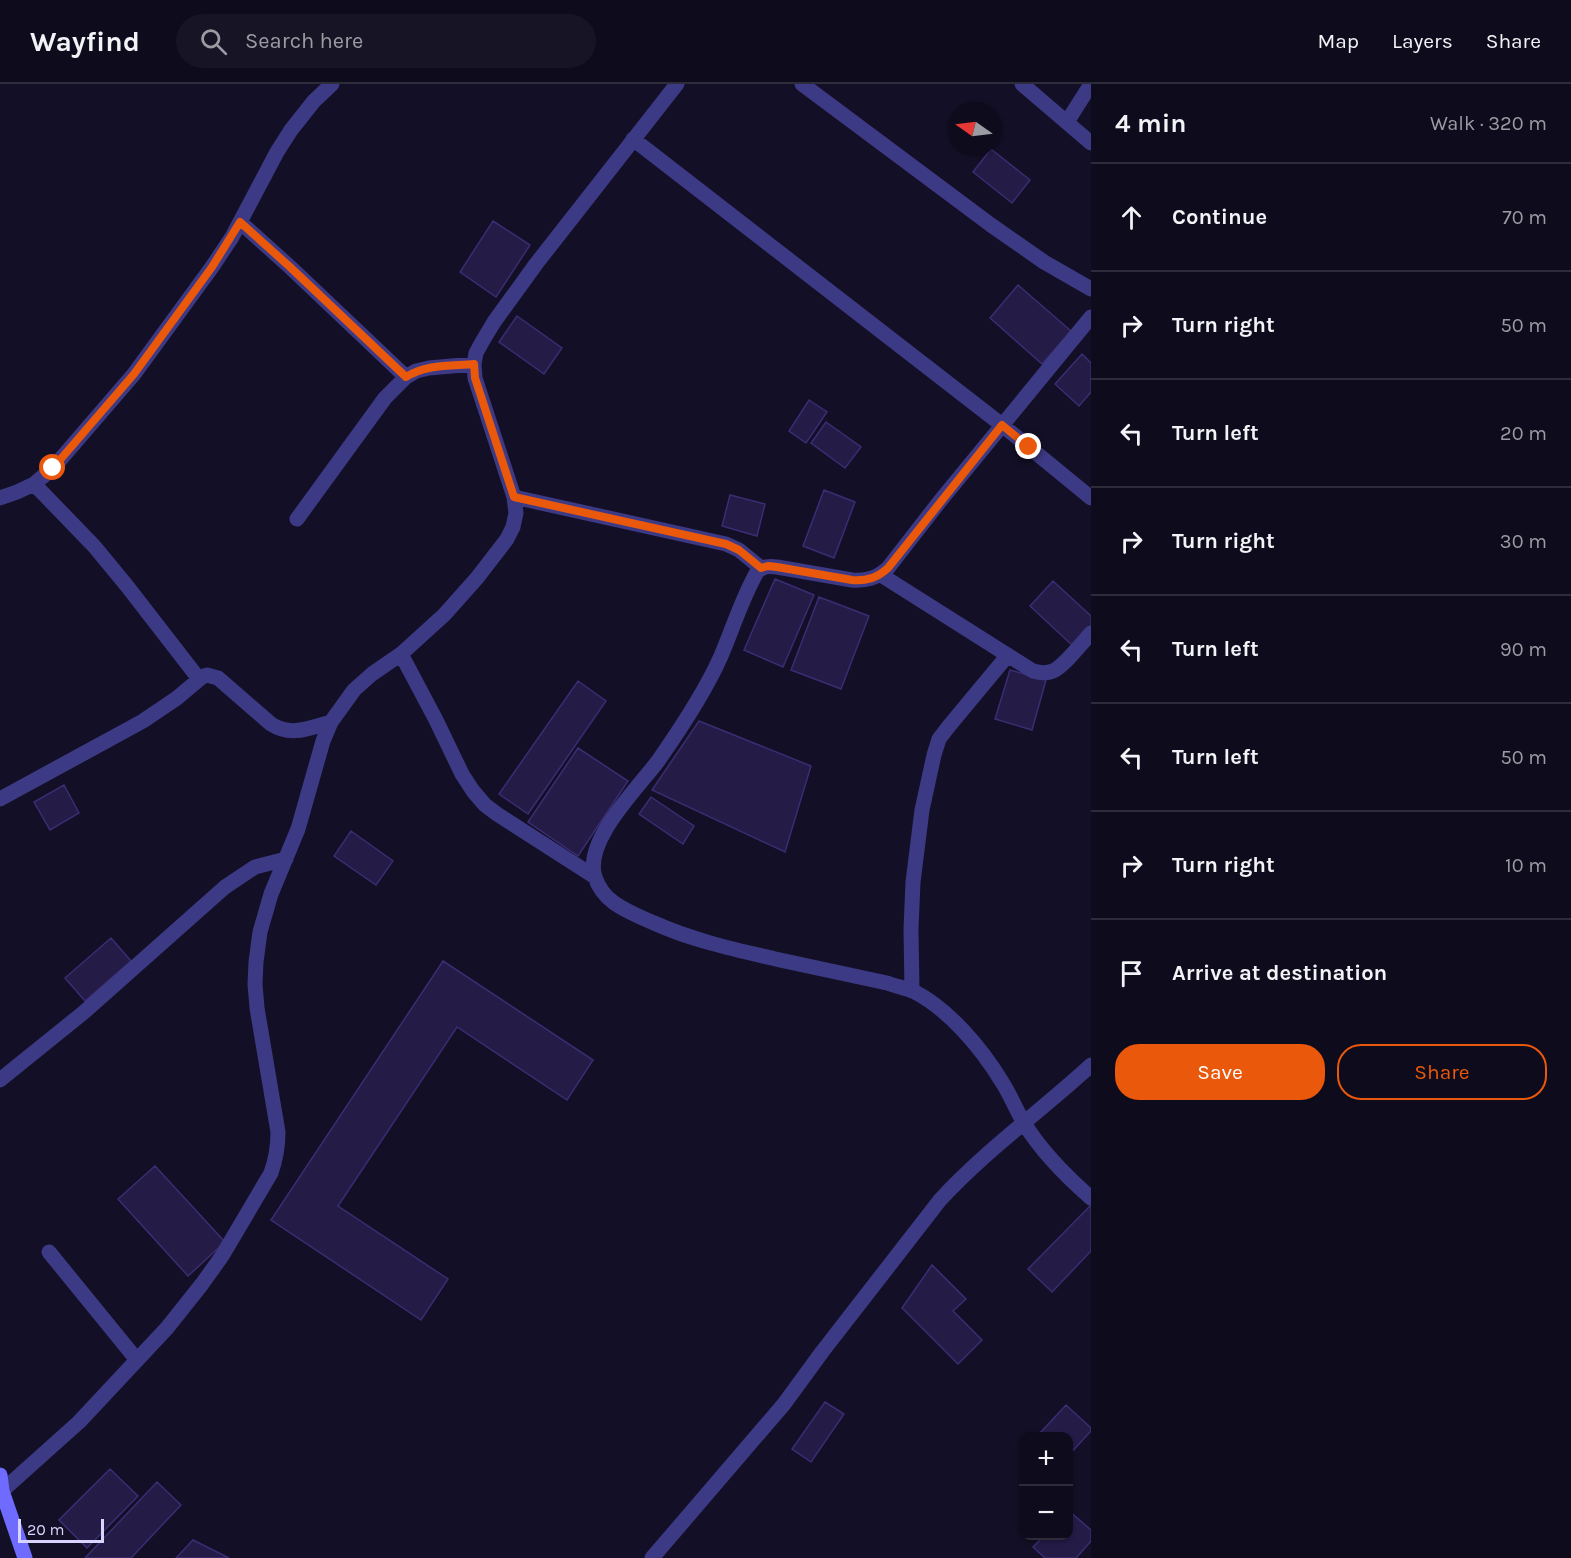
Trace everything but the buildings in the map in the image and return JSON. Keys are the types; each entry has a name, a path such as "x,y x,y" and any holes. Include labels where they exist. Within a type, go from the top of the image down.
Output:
{"street":[{"path":"0,498 34,484 53,468 134,374 212,267 291,130 314,101 332,84"},
{"path":"2,1491 79,1422 167,1328 222,1256 271,1173 278,1147 278,1132 257,1008 256,962 271,894 298,829 323,741 331,722 354,690 401,654 444,615 507,539 516,513 514,497 475,378 476,353 494,322 536,264 677,84"},
{"path":"802,84 991,225 1044,262 1091,289"},
{"path":"1022,84 1091,144"},
{"path":"1067,122 1091,84"},
{"path":"633,139 1002,425 1091,498"},
{"path":"240,222 406,377"},
{"path":"1091,317 880,575 872,579 852,580 768,566 757,572 720,658 698,698 658,760 606,827 593,855 592,866 600,888 612,901 632,913 687,937 725,948 887,983 912,991 934,1005 959,1026 984,1055 1002,1082 1024,1123 1045,1152 1091,1198"},
{"path":"297,519 385,398 406,377 416,371 429,368 474,364"},
{"path":"34,484 101,554 199,679"},
{"path":"514,497 718,542 739,550 761,568"},
{"path":"880,575 1033,671 1052,672 1091,633"},
{"path":"401,654 462,774 485,805 595,877"},
{"path":"912,991 913,882 922,810 934,755 939,739 948,726 1008,655"},
{"path":"0,799 144,721 207,675 218,678 280,730 297,731 331,722"},
{"path":"0,1080 83,1013 225,887 255,867 286,859"},
{"path":"652,1558 784,1404 940,1200 985,1155 1091,1065"},
{"path":"49,1252 137,1360"},
{"path":"0,1475 2,1491 25,1558"}],"route":[{"path":"53,468 134,374 212,267 240,222 406,377 416,371 429,368 474,364 475,378 514,497 726,544 739,550 761,568 777,567 852,580 872,579 888,568 1002,425 1029,447"}]}
